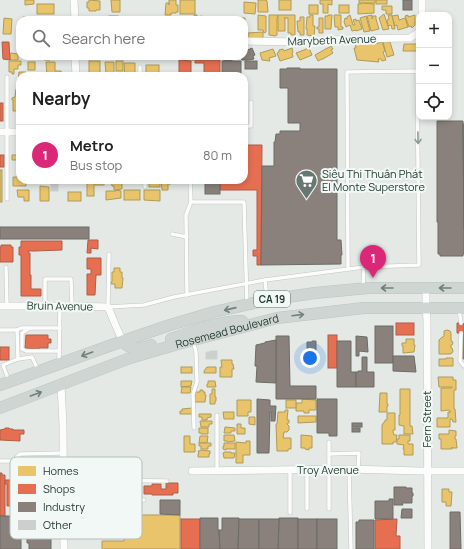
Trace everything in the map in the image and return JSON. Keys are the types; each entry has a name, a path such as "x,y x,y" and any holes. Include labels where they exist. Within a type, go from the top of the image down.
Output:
{"main road":[{"name":"Rosemead Boulevard","path":"4,384 123,340 207,314 267,300 315,293 363,289 464,288"},
{"name":"Rosemead Boulevard","path":"0,408 130,358 277,318 364,308 462,308"},
{"path":"123,340 126,345 130,347 144,348 208,327 236,321 256,323"},
{"path":"61,385 63,380 68,375 119,356 122,351 123,340"}],"street":[{"path":"74,0 75,16"},
{"path":"422,0 422,12"},
{"name":"Marybeth Avenue","path":"248,42 306,42 348,39 410,38 416,34"},
{"path":"75,60 76,72"},
{"path":"4,132 16,132"},
{"name":"Fern Street","path":"426,288 428,549"},
{"name":"Bruin Avenue","path":"4,306 108,307 123,340"},
{"path":"61,385 63,457"},
{"name":"Troy Avenue","path":"192,471 358,469 464,471"}],"lane":[{"path":"140,67 140,72"},
{"path":"109,254 108,307 144,304 247,283 348,268 419,265 417,71 347,72 348,268"},
{"path":"7,77 4,132 7,199"},
{"path":"248,126 251,126 251,102"},
{"path":"187,295 186,215 191,202 190,184"},
{"path":"191,202 244,202 247,305"},
{"path":"172,234 187,237"},
{"path":"4,306 6,267"},
{"path":"363,289 364,267"},
{"path":"46,306 45,279 71,279 72,306"},
{"path":"265,280 267,300"},
{"path":"59,364 60,306"},
{"path":"461,323 462,308"},
{"path":"0,330 17,330 21,328 60,328"},
{"path":"30,328 22,333 22,349 26,351 59,351"},
{"path":"17,330 18,359"},
{"path":"461,333 460,361 464,366"},
{"path":"193,340 196,352 197,382 193,394 194,428"},
{"path":"3,366 18,359 32,357 39,371"},
{"path":"0,360 3,366 4,384"},
{"path":"217,415 217,470"},
{"path":"329,442 329,509"},
{"path":"17,457 20,454 63,453"},
{"path":"329,454 359,453 358,469"},
{"path":"349,469 351,549"},
{"path":"290,470 290,513"},
{"path":"307,470 307,509"},
{"path":"142,481 167,481"}],"building: Homes":[{"path":"25,0 34,0 34,4 25,5"},
{"path":"89,0 100,1 100,10 89,11 89,8 87,8 87,2 89,2"},
{"path":"111,0 120,0 120,12 112,12"},
{"path":"169,0 176,0 178,12 171,13 171,15 165,15 166,3 169,3"},
{"path":"180,0 195,0 195,14 180,14"},
{"path":"258,0 267,1 268,12 258,12"},
{"path":"279,0 291,0 291,10 279,10"},
{"path":"320,0 332,0 332,5 328,4 328,13 323,13 323,4 320,4"},
{"path":"359,0 375,0 375,3 359,3"},
{"path":"376,0 387,0 387,4 376,4"},
{"path":"244,2 256,3 255,14 244,13"},
{"path":"37,4 54,4 54,14 37,14"},
{"path":"358,4 374,4 374,13 358,14"},
{"path":"309,5 318,5 318,14 309,14"},
{"path":"339,5 349,5 349,13 339,13"},
{"path":"382,6 392,6 392,14 386,14 386,10 382,10"},
{"path":"384,14 389,29 383,30 379,18"},
{"path":"258,15 266,16 266,32 264,33 263,30 258,30"},
{"path":"269,15 278,15 277,35 275,36 269,35"},
{"path":"278,15 295,15 295,35 288,33 288,18 285,18 285,31 278,31"},
{"path":"310,15 313,15 313,26 315,26 314,36 307,35 307,17 310,17"},
{"path":"332,15 331,29 325,29 325,16"},
{"path":"334,15 341,15 341,27 343,27 343,29 338,30 338,27 335,27"},
{"path":"350,15 353,25 355,25 353,20 359,20 362,29 352,31 350,25 346,27 344,22 345,18 347,19"},
{"path":"372,15 372,19 373,16 376,16 379,29 371,31 367,16"},
{"path":"388,15 392,15 395,29 392,29 391,25 388,26"},
{"path":"398,15 399,20 405,18 408,27 398,30 392,16"},
{"path":"408,15 408,17 415,15 415,25 412,28 411,26 409,27 405,16"},
{"path":"366,16 370,31 364,32 360,18"},
{"path":"300,17 304,17 304,35 300,35 300,32 298,32 297,21 300,21"},
{"path":"4,18 12,19 11,34 3,34"},
{"path":"319,18 323,18 323,33 319,33 319,29 317,29 317,27 319,27"},
{"path":"263,32 263,41 248,41 248,33"},
{"path":"368,41 369,43 374,42 375,44 382,42 386,60 382,61 381,59 378,59 379,62 357,60 354,48 356,48 355,44"},
{"path":"383,42 390,42 394,55 387,57"},
{"path":"404,44 416,44 416,51 403,51"},
{"path":"331,46 333,53 318,61 315,55"},
{"path":"292,48 293,57 280,61 277,53 279,50 283,49 284,51"},
{"path":"309,48 312,55 300,60 296,53"},
{"path":"273,49 276,56 269,58 270,61 262,60 260,53"},
{"path":"10,54 16,54 16,60 10,60"},
{"path":"9,61 21,61 21,65 18,65 18,69 14,69 14,74 9,72"},
{"path":"89,61 100,61 100,72 89,72"},
{"path":"116,61 123,61 123,71 116,71"},
{"path":"28,62 35,62 35,70 28,70"},
{"path":"46,62 55,62 55,71 61,72 47,72"},
{"path":"105,62 114,62 114,72 106,72"},
{"path":"124,63 135,63 135,72 125,72"},
{"path":"146,65 159,65 159,72 146,72"},
{"path":"16,89 16,111 13,111 12,98 15,97"},
{"path":"12,155 16,155 16,160 12,160"},
{"path":"0,170 2,170 2,202 0,202"},
{"path":"13,177 16,177 16,184 26,184 26,186 13,186"},
{"path":"87,184 94,184 94,196 87,196"},
{"path":"112,184 122,184 122,189 114,190 114,186 112,186"},
{"path":"149,184 160,184 160,187 149,187"},
{"path":"161,184 168,184 168,190 162,190"},
{"path":"40,186 49,187 49,201 40,201"},
{"path":"17,190 29,190 29,201 24,201 24,197 18,197"},
{"path":"124,190 140,190 140,200 124,200"},
{"path":"144,190 160,190 160,201 144,200"},
{"path":"106,191 121,191 121,198 106,200"},
{"path":"68,192 81,192 81,201 68,201"},
{"path":"114,268 120,268 120,272 122,272 122,288 115,288 115,284 111,284 112,272 114,272"},
{"path":"447,330 451,333 451,341 453,343 451,348 453,351 451,354 439,354 439,340 444,336 444,331"},
{"path":"406,339 414,339 414,352 403,353 402,343 406,343"},
{"path":"453,358 453,366 439,366 439,359"},
{"path":"221,360 232,360 234,369 232,369 232,377 220,377 220,367 222,367"},
{"path":"181,367 192,367 192,373 181,373"},
{"path":"207,367 216,367 216,373 204,373"},
{"path":"438,377 453,377 453,380 456,380 456,390 454,390 454,409 456,422 453,422 452,419 450,419 450,427 437,427 437,418 448,418 448,412 451,412 449,410 441,411 441,388 452,388 439,387"},
{"path":"181,381 192,381 191,386 181,387"},
{"path":"208,381 215,381 216,387 207,387"},
{"path":"182,387 191,387 190,393 181,393"},
{"path":"212,389 215,389 215,404 210,404 210,394 212,394"},
{"path":"400,389 410,389 410,426 412,426 413,434 404,434 404,426 399,425"},
{"path":"200,390 205,392 205,402 195,402 195,392 200,392"},
{"path":"380,393 387,393 387,412 379,412"},
{"path":"302,399 316,400 316,410 309,410 309,413 304,413 304,411 296,411 296,403 302,403"},
{"path":"237,400 251,400 251,412 248,412 248,416 237,416"},
{"path":"286,400 296,400 296,408 286,408"},
{"path":"192,408 192,414 180,414 182,409"},
{"path":"285,410 288,410 287,420 289,420 289,423 287,424 289,426 289,430 284,432 283,438 291,438 291,449 288,449 288,451 277,451 276,424 278,412 285,412"},
{"path":"223,412 234,412 234,419 224,419"},
{"path":"387,413 395,413 395,430 393,430 393,432 394,435 397,435 396,442 393,442 393,444 382,444 382,425 385,420 387,420"},
{"path":"199,414 211,414 211,417 207,418 207,420 202,420 202,417 199,417"},
{"path":"298,416 316,416 316,422 298,423"},
{"path":"249,417 255,417 255,425 249,424"},
{"path":"200,421 212,421 212,424 209,424 209,427 201,427"},
{"path":"237,424 241,424 241,428 245,428 245,434 237,434"},
{"path":"225,427 235,428 235,431 231,431 231,433 224,433"},
{"path":"199,428 208,428 208,434 199,433"},
{"path":"449,430 456,431 455,439 457,448 441,449 441,439 439,439 439,434 449,434"},
{"path":"224,435 234,435 235,441 224,441"},
{"path":"301,435 312,436 312,448 309,448 309,450 301,448"},
{"path":"399,435 410,435 410,441 408,441 408,444 413,444 413,455 404,455 404,445 397,444"},
{"path":"184,436 190,436 190,444 195,444 195,452 184,452"},
{"path":"200,436 208,436 207,443 199,443"},
{"path":"246,441 250,441 250,455 243,455 243,463 236,463 236,442 246,443"},
{"path":"199,443 211,443 211,446 208,446 208,449 201,449"},
{"path":"224,443 235,443 235,449 223,449"},
{"path":"198,451 210,451 209,457 198,457"},
{"path":"224,452 235,453 234,458 224,458"},
{"path":"442,489 449,489 449,492 452,492 451,506 446,506 446,502 442,502"},
{"path":"142,515 180,515 180,549 102,549 102,541 124,541 124,539 142,539"}],"building: Shops":[{"path":"2,42 9,42 10,60 3,59"},
{"path":"179,60 191,61 191,72 179,72"},
{"path":"195,60 220,60 220,72 204,72 204,63 195,63"},
{"path":"0,103 3,103 3,121 0,121"},
{"path":"248,145 262,145 261,265 257,265 257,256 253,256 253,250 257,250 257,190 220,190 220,184 248,184"},
{"path":"0,155 4,155 4,167 0,167"},
{"path":"88,240 98,240 98,249 91,248 91,253 87,253"},
{"path":"21,241 62,241 62,250 28,251 30,253 31,289 41,289 41,296 21,296 21,255 19,255 19,247 21,247"},
{"path":"1,245 11,245 11,247 13,247 13,262 0,262"},
{"path":"87,258 101,258 101,275 96,275 95,295 87,295 87,274 91,274 91,269 87,269"},
{"path":"396,323 414,323 414,335 396,335"},
{"path":"457,323 464,324 464,359 463,333 457,333"},
{"path":"26,335 48,335 48,339 51,339 51,343 48,343 48,348 25,348"},
{"path":"328,335 337,335 337,368 328,368"},
{"path":"0,347 9,347 9,360 0,360"},
{"path":"5,428 24,430 24,434 20,434 20,441 0,440 0,430"},
{"path":"0,473 5,475 5,516 0,516"},
{"path":"5,480 10,480 10,506 7,506 7,484 5,484"},
{"path":"166,483 178,483 178,493 173,493 173,495 144,494 144,486 161,484 161,489 166,489"},
{"path":"181,519 200,519 200,549 181,549"},
{"path":"397,519 396,536 400,536 400,549 375,549 375,520"}],"building: Industry":[{"path":"403,0 412,0 412,10 403,10"},
{"path":"252,48 255,55 253,56 254,59 248,60 248,50"},
{"path":"222,61 241,61 241,72 222,72"},
{"path":"245,61 257,61 257,69 245,69"},
{"path":"280,69 337,69 337,240 341,240 341,264 261,265 262,166 274,166 274,142 276,134 280,134 280,131 300,131 300,123 288,123 288,88 280,88"},
{"path":"437,121 463,121 463,256 440,256 440,254 438,254"},
{"path":"463,124 464,124 464,229"},
{"path":"205,184 220,184 220,194 205,194"},
{"path":"0,227 89,227 89,239 0,239"},
{"path":"375,326 393,326 393,363 375,363"},
{"path":"276,336 289,336 290,386 316,386 316,399 276,399"},
{"path":"356,336 367,337 368,352 359,351 359,356 356,356"},
{"path":"276,340 276,383 256,382 256,345"},
{"path":"316,341 316,363 307,363 307,342"},
{"path":"337,341 351,341 351,372 356,372 356,387 337,387"},
{"path":"393,356 414,356 416,372 393,371"},
{"path":"362,357 367,357 367,372 374,372 374,387 356,387 356,372 362,371"},
{"path":"257,399 270,400 270,406 276,406 275,421 271,421 270,412 269,453 257,453"},
{"path":"317,399 337,399 337,436 329,436 329,433 317,433"},
{"path":"352,423 362,423 362,427 352,427"},
{"path":"352,428 360,428 360,432 352,432"},
{"path":"394,487 412,488 412,503 394,505"},
{"path":"389,499 393,499 393,519 375,519 375,501 389,501"},
{"path":"160,500 180,500 180,515 160,514"},
{"path":"402,509 412,509 412,518 401,518"},
{"path":"450,512 460,512 461,549 450,549"},
{"path":"0,516 10,516 10,539 21,539 21,549 0,549"},
{"path":"200,518 218,518 220,549 200,549"},
{"path":"222,518 239,518 238,549 220,549 219,530 222,530"},
{"path":"279,518 298,518 298,549 278,549"},
{"path":"239,519 259,519 259,549 238,549"},
{"path":"259,519 279,519 278,549 259,549"},
{"path":"298,519 317,519 317,549 298,549"},
{"path":"317,519 337,519 337,549 317,549"},
{"path":"359,520 374,520 374,549 356,549 356,522 359,522"},
{"path":"27,539 51,539 51,549 29,549 29,543 27,543"}],"building: Other":[{"path":"51,184 58,184 58,191 51,191"},
{"path":"217,351 217,359 206,359 206,352"}],"place":[{"name":"Siêu Thi Thuân Phát El Monte Superstore","path":"307,200"},
{"name":"Metro","path":"373,278"}]}
